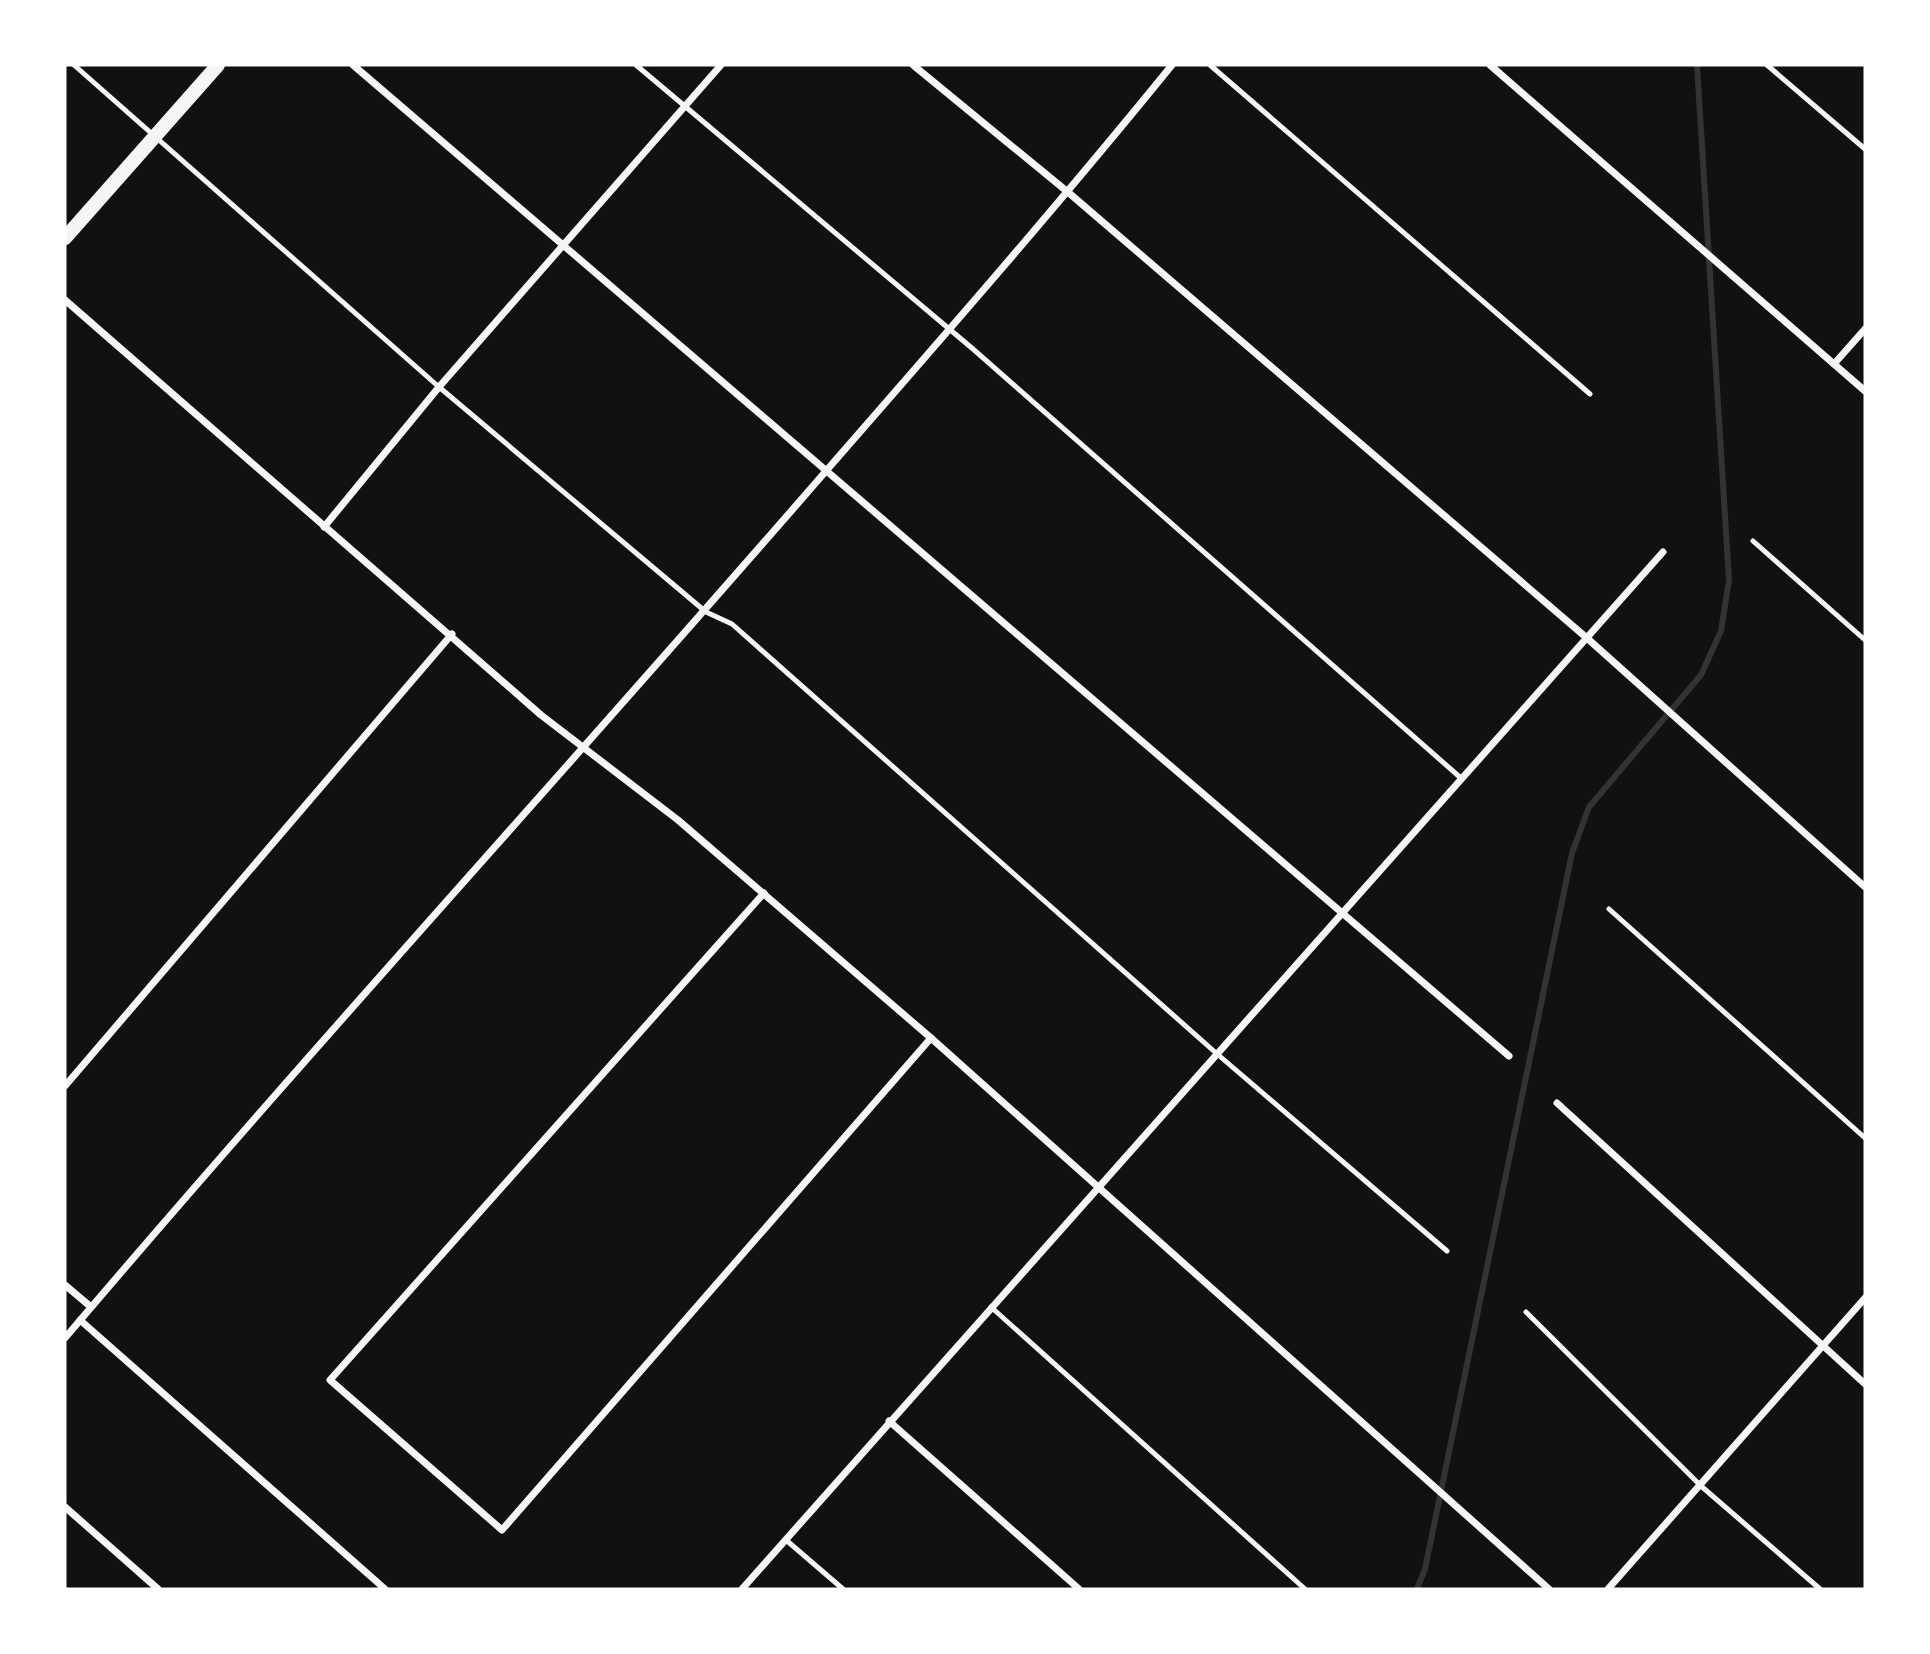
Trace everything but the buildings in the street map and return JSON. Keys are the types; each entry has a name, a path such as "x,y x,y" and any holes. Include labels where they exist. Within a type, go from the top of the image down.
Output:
{"main road":[{"path":"65,239 218,65"}],"street":[{"path":"353,65 1509,1056"},
{"path":"324,527 439,387 721,65"},
{"path":"914,65 1069,193 1588,639 1694,731 1865,887"},
{"path":"65,1338 583,748 706,612 1069,193 1172,65"},
{"path":"1490,65 1865,391"},
{"path":"65,300 324,527 452,634 541,715 678,820 931,1038 1470,1522 1549,1589"},
{"path":"1834,364 1865,330"},
{"path":"742,1589 1663,552"},
{"path":"65,1086 452,634"},
{"path":"764,893 331,1380 502,1530 931,1038"},
{"path":"1558,1103 1865,1384"},
{"path":"65,1285 90,1307"},
{"path":"1608,1589 1865,1298"},
{"path":"80,1320 384,1589"},
{"path":"890,1421 1079,1589"},
{"path":"65,1507 158,1589"}],"lane":[{"path":"74,65 439,387 706,612 732,624 1216,1054 1447,1251"},
{"path":"636,65 949,332 973,349 1462,779"},
{"path":"1210,65 1590,394"},
{"path":"1767,65 1865,149"},
{"path":"1753,541 1865,640"},
{"path":"1609,909 1865,1138"},
{"path":"992,1307 1305,1589"},
{"path":"1526,1312 1701,1486 1820,1589"},
{"path":"786,1540 843,1589"}],"waterway":[{"path":"1417,1589 1425,1569 1572,853 1589,807 1701,675 1721,631 1729,580 1697,65"}]}
